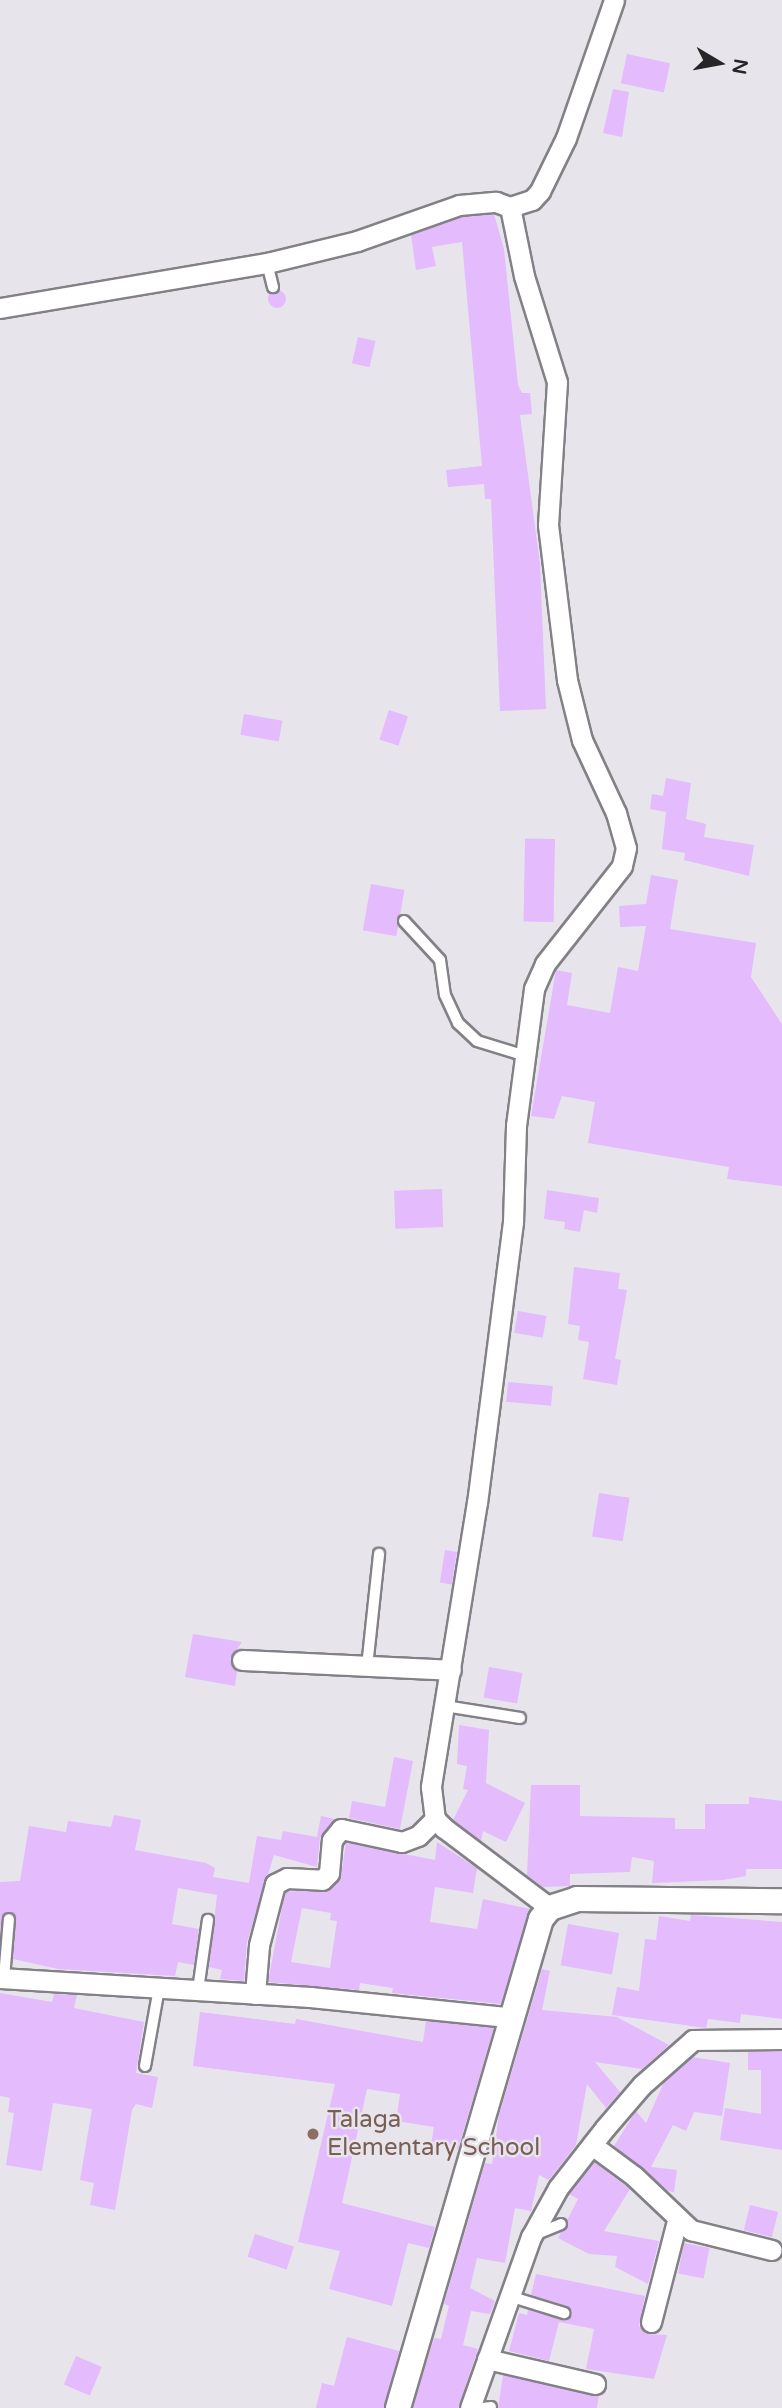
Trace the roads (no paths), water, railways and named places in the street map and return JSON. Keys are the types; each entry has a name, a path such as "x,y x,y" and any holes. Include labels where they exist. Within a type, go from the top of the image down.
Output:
{"street":[{"path":"0,308 267,263 357,241 450,207 496,202 510,207 532,200 540,191 566,138 614,0"},
{"path":"510,207 524,276 556,382 548,525 568,680 582,740 617,813 626,848 610,885 538,976 526,1056 513,1222 451,1670 431,1787 435,1819 550,1908"},
{"path":"242,1660 451,1670"},
{"path":"255,1994 259,1945 275,1884 287,1878 322,1880 329,1873 332,1840 341,1829 402,1842 418,1836 435,1819"},
{"path":"398,2408 532,1937 550,1908 577,1899 782,1901"},
{"path":"2,1978 255,1994 508,2017"},
{"path":"470,2408 531,2237 558,2188 592,2145 680,2046 718,2036 782,2039"},
{"path":"592,2145 664,2201 677,2221 711,2237 772,2250"},
{"path":"651,2322 677,2221"},
{"path":"488,2358 595,2384"}],"lane":[{"path":"267,263 273,288"},
{"path":"404,921 440,960 445,995 457,1023 477,1041 526,1056"},
{"path":"366,1668 379,1554"},
{"path":"445,1706 520,1718"},
{"path":"2,1978 9,1919"},
{"path":"198,1990 208,1920"},
{"path":"145,2066 159,1988"},
{"path":"531,2237 561,2224"},
{"path":"509,2296 564,2313"}],"place":[{"name":"Talaga Elementary School","path":"313,2134"}]}
